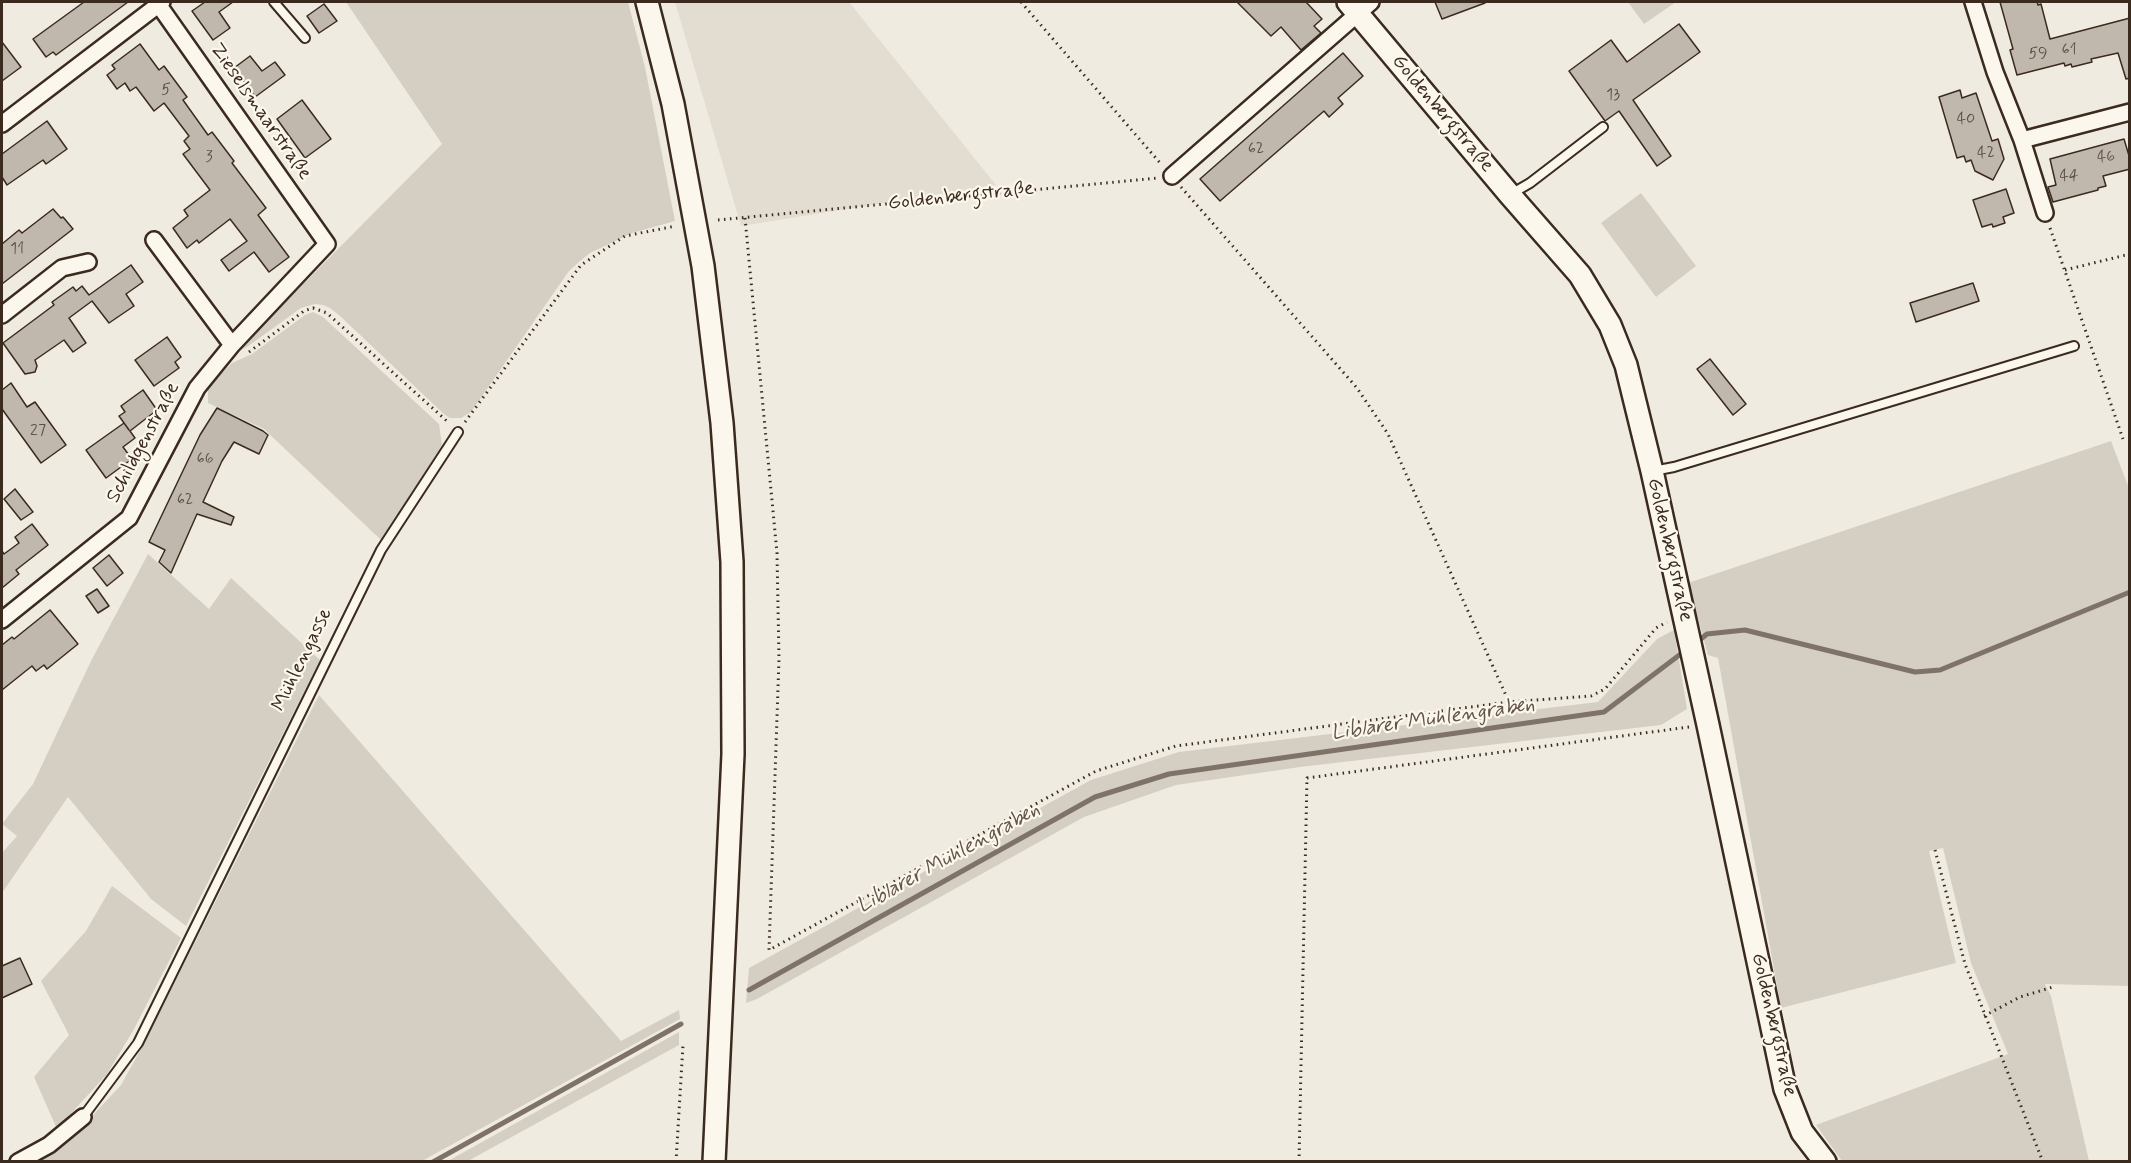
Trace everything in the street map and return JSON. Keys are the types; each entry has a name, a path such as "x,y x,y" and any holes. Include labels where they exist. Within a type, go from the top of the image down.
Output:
{"street":[{"path":"647,2 673,104 703,266 722,423 732,562 733,754 714,1161"},
{"path":"1974,2 1995,72 2022,140 2045,213"},
{"path":"4,116 160,3"},
{"name":"Zieselsmaarstraße","path":"160,3 327,244"},
{"name":"Goldenbergstraße","path":"1172,176 1359,5 1510,195 1580,274 1610,325 1626,365 1652,471 1708,725 1785,1089 1802,1132 1824,1161"},
{"path":"2022,140 2130,112"},
{"path":"154,240 237,350"},
{"name":"Schildgenstraße","path":"2,620 129,518 197,388 237,350 327,244"},
{"path":"2,315 62,268 88,261"},
{"name":"Mühlengasse","path":"18,1161 49,1145 83,1117"}],"lane":[{"path":"274,2 304,38"},
{"path":"1510,195 1530,183 1603,127"},
{"path":"1652,471 1674,467 2073,346"},
{"name":"Mühlengasse","path":"83,1117 138,1043 381,550 458,432"}],"path":[{"path":"1021,2 1357,388 1388,434 1509,702"},
{"name":"Goldenbergstraße","path":"718,220 1172,176"},
{"path":"2045,213 2123,439"},
{"path":"745,218 777,553 779,659 769,950 1096,771 1176,746 1509,702 1591,696 1605,689 1656,628 1684,618"},
{"path":"237,350 252,351 303,311 314,308 327,313 458,432 581,265 625,236 677,226"},
{"path":"2065,270 2130,254"},
{"path":"1299,1161 1307,778 1708,725"},
{"path":"1935,850 1965,964 2043,1161"},
{"path":"1984,1016 2020,997 2053,987"},
{"path":"676,1161 683,1046"}],"shaded area":[{"path":"346,2 628,2 645,67 675,221 632,233 590,253 569,271 471,412 461,418 450,418 445,415 340,316 323,305 315,304 301,308 247,347 236,352 442,144"},
{"path":"675,2 849,2 996,185 741,226"},
{"path":"1628,2 1676,2 1644,24"},
{"path":"1641,193 1696,266 1656,297 1601,223"},
{"path":"313,312 323,317 439,424 442,445 381,540 264,429 208,403 208,387 232,363 252,354 305,315"},
{"path":"2111,441 2130,491 2129,986 2045,984 2051,996 2089,1161 1842,1161 1816,1125 2008,1054 1971,963 1943,848 1929,851 1956,963 1781,1008 1718,658 1708,655 1688,583"},
{"path":"148,554 209,609 231,578 320,660 186,926 151,899 68,797 2,893 2,853 17,836 2,824 33,784 91,661"},
{"path":"1674,630 1687,709 1661,725 1300,767 1176,785 1084,817 746,1003 749,968 1091,780 1179,752 1598,702 1657,639"},
{"path":"319,695 621,1041 679,1010 680,1019 422,1161 33,1162 67,1143 121,1085 146,1040"},
{"path":"112,886 181,938 133,1031 107,1074 57,1129 34,1077 69,1035 41,981 86,931"},
{"path":"679,1032 679,1045 468,1161 448,1161"}],"building":[{"path":"84,2 128,2 56,55 53,52 46,57 33,39"},
{"path":"205,2 233,2 219,12 230,28 213,40 192,11"},
{"path":"1237,2 1306,2 1322,19 1314,26 1321,33 1301,50 1281,27 1271,36"},
{"path":"1435,2 1485,2 1485,3 1442,19"},
{"path":"2000,2 2037,2 2038,5 2041,4 2050,39 2130,18 2130,78 2126,79 2118,53 2091,59 2092,62 2072,67 2071,64 2065,66 2064,63 2017,75 2010,50 2013,49"},
{"path":"324,4 337,21 319,33 307,16"},
{"path":"1679,24 1700,52 1633,100 1671,156 1657,166 1619,111 1605,121 1569,71 1611,40 1627,62"},
{"path":"2,42 21,67 2,81"},
{"path":"140,44 159,70 164,66 187,97 183,100 208,135 212,132 266,208 258,215 289,257 269,272 254,252 229,271 221,260 247,241 230,219 199,243 197,240 187,248 173,228 188,216 184,210 210,190 183,154 190,149 184,141 189,136 164,103 154,111 136,87 130,91 125,83 117,89 107,75 115,69 112,65"},
{"path":"1343,53 1363,76 1338,98 1343,104 1329,117 1324,111 1220,201 1200,179"},
{"path":"250,56 262,71 275,62 285,75 255,97 234,68"},
{"path":"1960,90 1962,98 1976,93 1992,141 1998,139 2004,159 1993,180 1975,171 1971,160 1966,162 1964,156 1957,158 1939,97"},
{"path":"302,100 331,139 305,158 277,119"},
{"path":"47,121 67,149 46,164 43,160 7,185 2,177 2,154"},
{"path":"2124,139 2130,159 2130,169 2103,176 2106,186 2098,190 2053,202 2048,187 2056,185 2050,159"},
{"path":"2006,189 2014,213 2003,217 2005,223 1993,227 1992,224 1982,227 1973,200"},
{"path":"53,209 73,229 2,284 2,244 19,230 22,233"},
{"path":"131,265 143,282 126,294 134,306 109,323 92,301 69,318 86,343 73,352 64,340 35,360 37,366 35,372 25,374 3,343 54,305 52,302 73,287 76,291 82,286 89,295"},
{"path":"1973,283 1979,301 1916,322 1910,303"},
{"path":"167,337 181,357 175,362 179,368 154,386 135,360"},
{"path":"1710,359 1746,404 1733,415 1697,369"},
{"path":"11,383 27,407 35,402 66,445 41,463 2,409 2,390"},
{"path":"143,390 157,410 130,431 135,438 123,447 132,459 106,478 86,450 124,423 119,416 125,412 121,406"},
{"path":"217,408 268,435 259,454 234,442 222,461 203,502 234,517 231,525 197,514 171,573 159,562 165,550 149,542 200,435"},
{"path":"15,489 33,512 21,520 4,499"},
{"path":"32,524 48,545 16,570 19,574 2,588 2,551 4,554 19,543 15,537"},
{"path":"109,555 123,573 107,586 93,568"},
{"path":"97,589 109,606 98,613 86,596"},
{"path":"50,610 78,644 47,669 44,665 36,671 32,666 2,690 2,645 12,637 14,639"},
{"path":"20,958 32,984 2,998 2,966"}],"waterway":[{"name":"Liblarer Mühlengraben","path":"1696,643 1707,634 1745,630 1915,672 1940,670 2130,592"},
{"name":"Liblarer Mühlengraben","path":"749,990 1095,797 1169,774 1604,712 1686,650"},
{"name":"Liblarer Mühlengraben","path":"433,1162 681,1024"}]}
